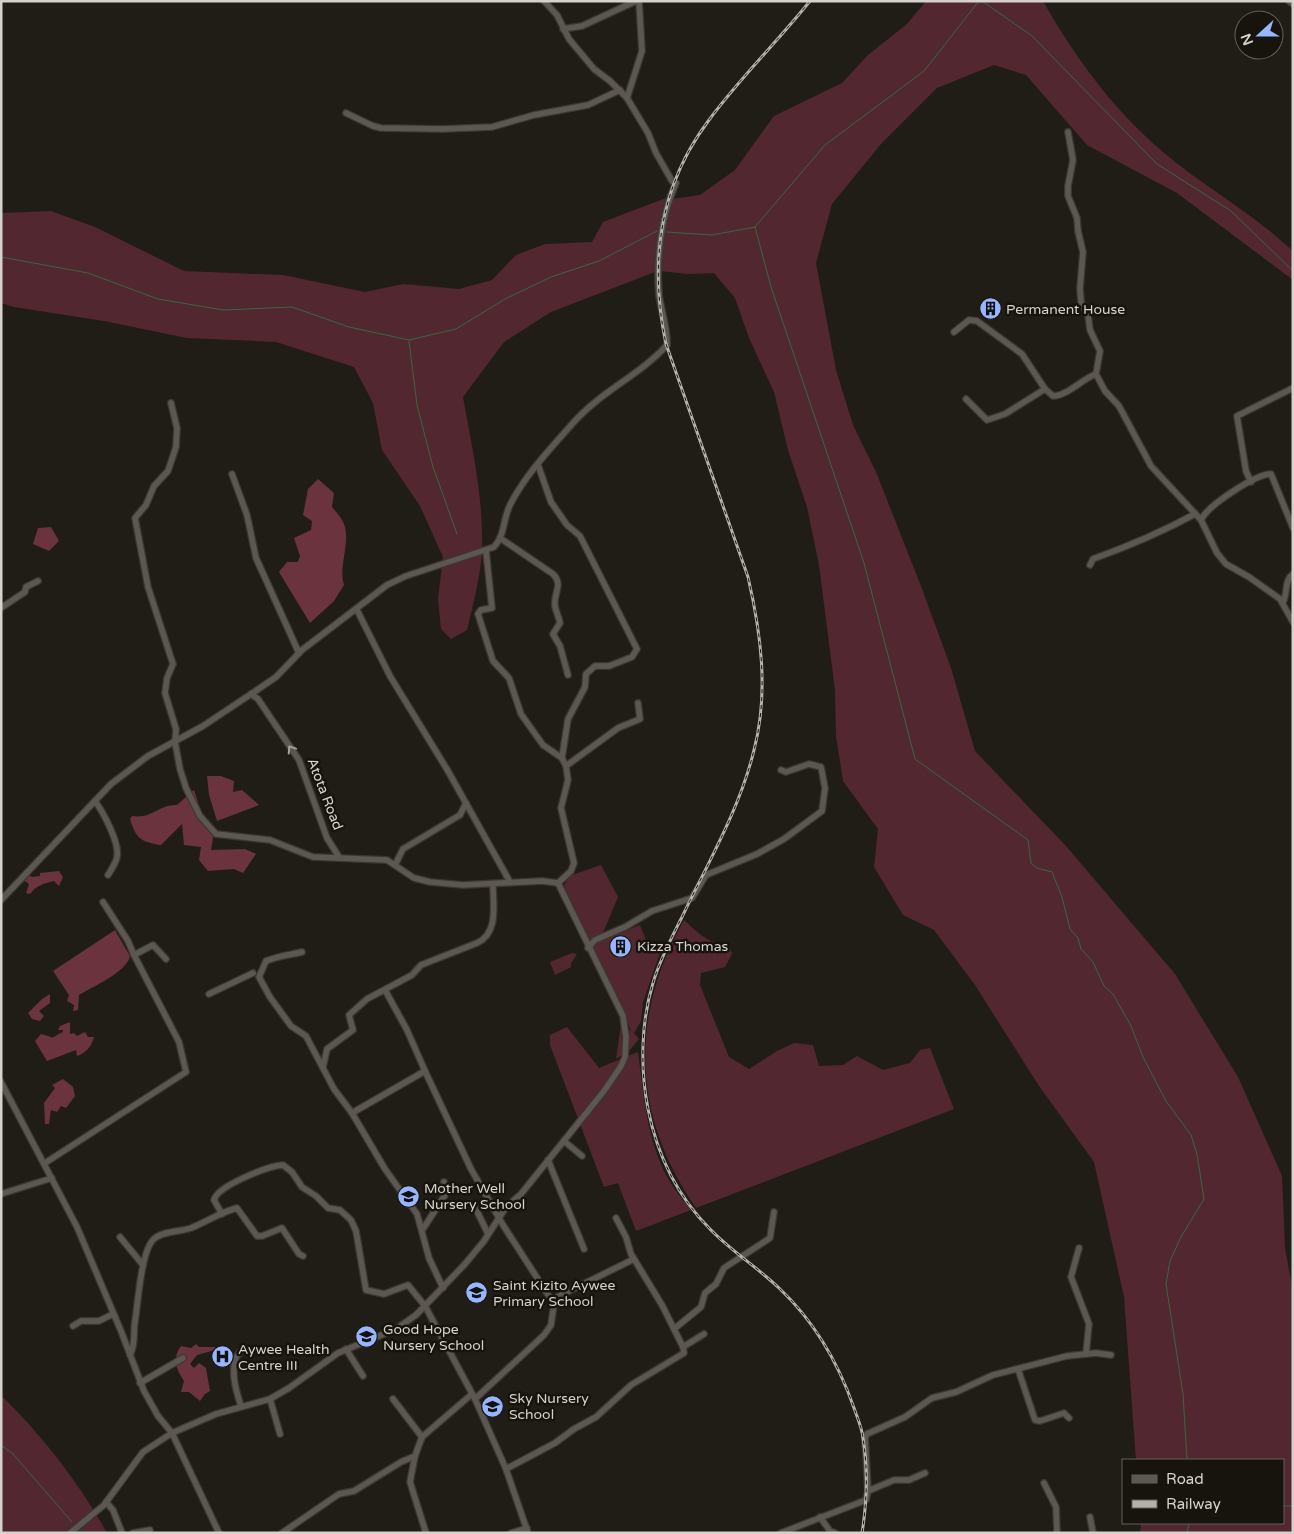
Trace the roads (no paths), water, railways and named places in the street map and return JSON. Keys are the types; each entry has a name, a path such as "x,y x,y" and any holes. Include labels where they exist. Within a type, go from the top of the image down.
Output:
{"street":[{"path":"1,900 116,779 148,756 229,710 276,677 299,653 387,586 406,576 494,547 500,538 509,507 523,482 588,408 650,359 667,343 659,294 659,257 666,213 676,183 672,181 656,153 648,133 627,98 594,69 569,39 557,15 544,1"},
{"path":"563,29 582,26 637,1 642,51 627,98"},
{"path":"1289,1 1293,4"},
{"path":"346,113 381,128 423,127 443,129 492,127 534,115 588,105 620,90"},
{"path":"1068,132 1073,160 1068,196 1077,218 1083,252 1080,288 1081,302 1088,315 1090,330 1100,351 1096,374 1105,391 1119,406 1151,466 1201,520 1217,553 1226,564 1249,577 1283,602 1293,622"},
{"path":"954,332 969,320 977,320 1022,354 1049,394 1056,396 1096,374"},
{"path":"1251,482 1246,471 1237,416 1293,388"},
{"path":"966,399 976,406 981,417 987,420 1005,414 1045,389"},
{"path":"171,403 177,428 176,447 168,471 154,486 146,505 135,518 148,587 173,664 164,692 176,729 174,742 186,788 200,816 216,834 270,840 312,857 377,858 395,865 407,874 424,881 493,884 510,882 558,883 571,871 574,863 561,808 568,780 566,766 562,758 543,745 521,714 509,678 495,664 487,647 484,628 478,614 482,610 492,608 486,551"},
{"path":"538,465 550,499 567,525 580,536 636,649 632,657 609,666 595,666 586,674 585,687 568,719 562,758"},
{"path":"232,474 232,480 247,515 256,558 299,653"},
{"path":"1201,520 1205,514 1224,498 1263,474 1271,474 1293,528"},
{"path":"1090,565 1093,559 1119,551 1162,532 1195,514"},
{"path":"500,538 553,574 558,580 559,590 555,606 560,623 553,634 560,646 568,675"},
{"path":"1283,602 1286,596 1286,584 1293,574"},
{"path":"1,608 25,592 26,587 38,581"},
{"path":"357,610 390,676 466,803 510,882"},
{"name":"Atota Road","path":"251,694 258,698 299,760 327,838 339,857"},
{"path":"566,766 618,728 640,719 638,703"},
{"path":"588,948 595,940 629,925 652,911 692,898 706,875 760,852 787,837 822,811 825,788 821,766 814,764 786,772 781,770"},
{"path":"95,801 111,830 117,851 117,859 108,875"},
{"path":"395,865 404,849 460,815 466,803"},
{"path":"70,1533 106,1502 137,1458 172,1433 241,1406 270,1399 289,1388 328,1358 396,1329 425,1306 488,1234 506,1207 521,1194 614,1077 623,1062 625,1053 626,1033 623,1016 588,948 558,883"},
{"path":"323,1069 327,1049 353,1030 350,1014 367,999 412,975 421,964 482,941 491,928 493,919 493,884"},
{"path":"45,1163 186,1072 182,1049 177,1036 128,941 103,902"},
{"path":"134,955 154,946 166,959"},
{"path":"302,952 288,956 279,956 266,961 259,977 270,997 291,1026 306,1036 323,1069 382,1164 417,1214 423,1229 426,1249 442,1288"},
{"path":"208,994 253,973"},
{"path":"385,990 471,1169 499,1219 553,1300 554,1307 549,1329 474,1396 422,1437 410,1476 411,1488 426,1533"},
{"path":"352,1113 425,1070"},
{"path":"1,1082 77,1227 140,1383 158,1416 172,1433 219,1533"},
{"path":"564,1141 582,1156"},
{"path":"548,1160 584,1249"},
{"path":"222,1214 214,1200 219,1191 260,1170 283,1165 292,1172 302,1187 316,1196 328,1208 340,1210 351,1220 356,1231 367,1291 384,1294 407,1284 425,1306 474,1396 506,1469 528,1530 511,1533"},
{"path":"1,1194 52,1178"},
{"path":"423,1229 445,1195 444,1182"},
{"path":"469,1203 476,1209 488,1234"},
{"path":"130,1355 134,1347 135,1322 139,1305 138,1287 143,1265 154,1239 186,1230 237,1208 253,1232 259,1236 282,1228 299,1254 303,1256"},
{"path":"674,1328 701,1307 705,1293 716,1284 724,1268 770,1238 774,1212"},
{"path":"506,1469 555,1443 605,1410 615,1398 631,1385 684,1354 683,1347 674,1328 634,1259 616,1218"},
{"path":"120,1236 143,1265"},
{"path":"1079,1248 1071,1277 1088,1324 1086,1354"},
{"path":"553,1300 634,1259"},
{"path":"73,1326 81,1321 99,1321 113,1314"},
{"path":"683,1347 704,1334"},
{"path":"346,1349 363,1376"},
{"path":"240,1352 233,1362 237,1396 241,1406"},
{"path":"781,1533 866,1500 868,1491 866,1436 905,1417 932,1398 956,1392 993,1375 1067,1356 1096,1353 1111,1356"},
{"path":"140,1383 183,1358"},
{"path":"1018,1369 1035,1420 1040,1421 1064,1413 1069,1418"},
{"path":"270,1399 280,1434"},
{"path":"393,1399 422,1437"},
{"path":"282,1533 339,1494 354,1491 401,1462 416,1456"},
{"path":"868,1491 894,1480 909,1480 925,1473"},
{"path":"1044,1483 1055,1504 1057,1533"},
{"path":"106,1502 112,1507 122,1533"},
{"path":"820,1517 828,1528 835,1533"},
{"path":"1090,1518 1093,1533"},
{"path":"133,1533 150,1530"}],"waterway":[{"path":"667,232 712,235 755,227 825,145 924,71 979,1"},
{"path":"982,1 1032,36 1157,164 1231,211 1293,271"},
{"path":"755,227 771,287 864,563 915,759 1028,840 1031,863 1037,868 1052,872 1062,897 1070,929 1078,938 1081,949 1093,962 1104,986 1113,994 1131,1026 1143,1057 1166,1101 1191,1135 1197,1154 1204,1199 1181,1237 1170,1261 1166,1284 1183,1394 1187,1459"},
{"path":"1,257 88,273 158,299 223,310 292,307 349,327 409,340 456,329 505,299 551,277 599,261 657,231"},
{"path":"409,341 417,405 433,467 457,534"},
{"path":"1,1445 13,1454 72,1522"},
{"path":"1284,1506 1293,1506"},
{"path":"1187,1533 1189,1524"}],"railway":[{"path":"810,1 721,104 692,145 669,199 662,227 659,255 659,285 666,344 748,577 760,641 762,685 759,728 741,793 723,834 666,948 653,983 646,1013 643,1061 645,1093 652,1126 663,1158 678,1188 710,1229 771,1280 803,1314 824,1343 848,1391 861,1426 865,1450 866,1485 862,1533"}],"place":[{"name":"Permanent House","path":"990,309"},
{"name":"Kizza Thomas","path":"621,946"},
{"name":"Mother Well Nursery School","path":"408,1196"},
{"name":"Saint Kizito Aywee Primary School","path":"477,1293"},
{"name":"Good Hope Nursery School","path":"367,1337"},
{"name":"Aywee Health Centre III","path":"222,1357"},
{"name":"Sky Nursery School","path":"493,1406"}]}
